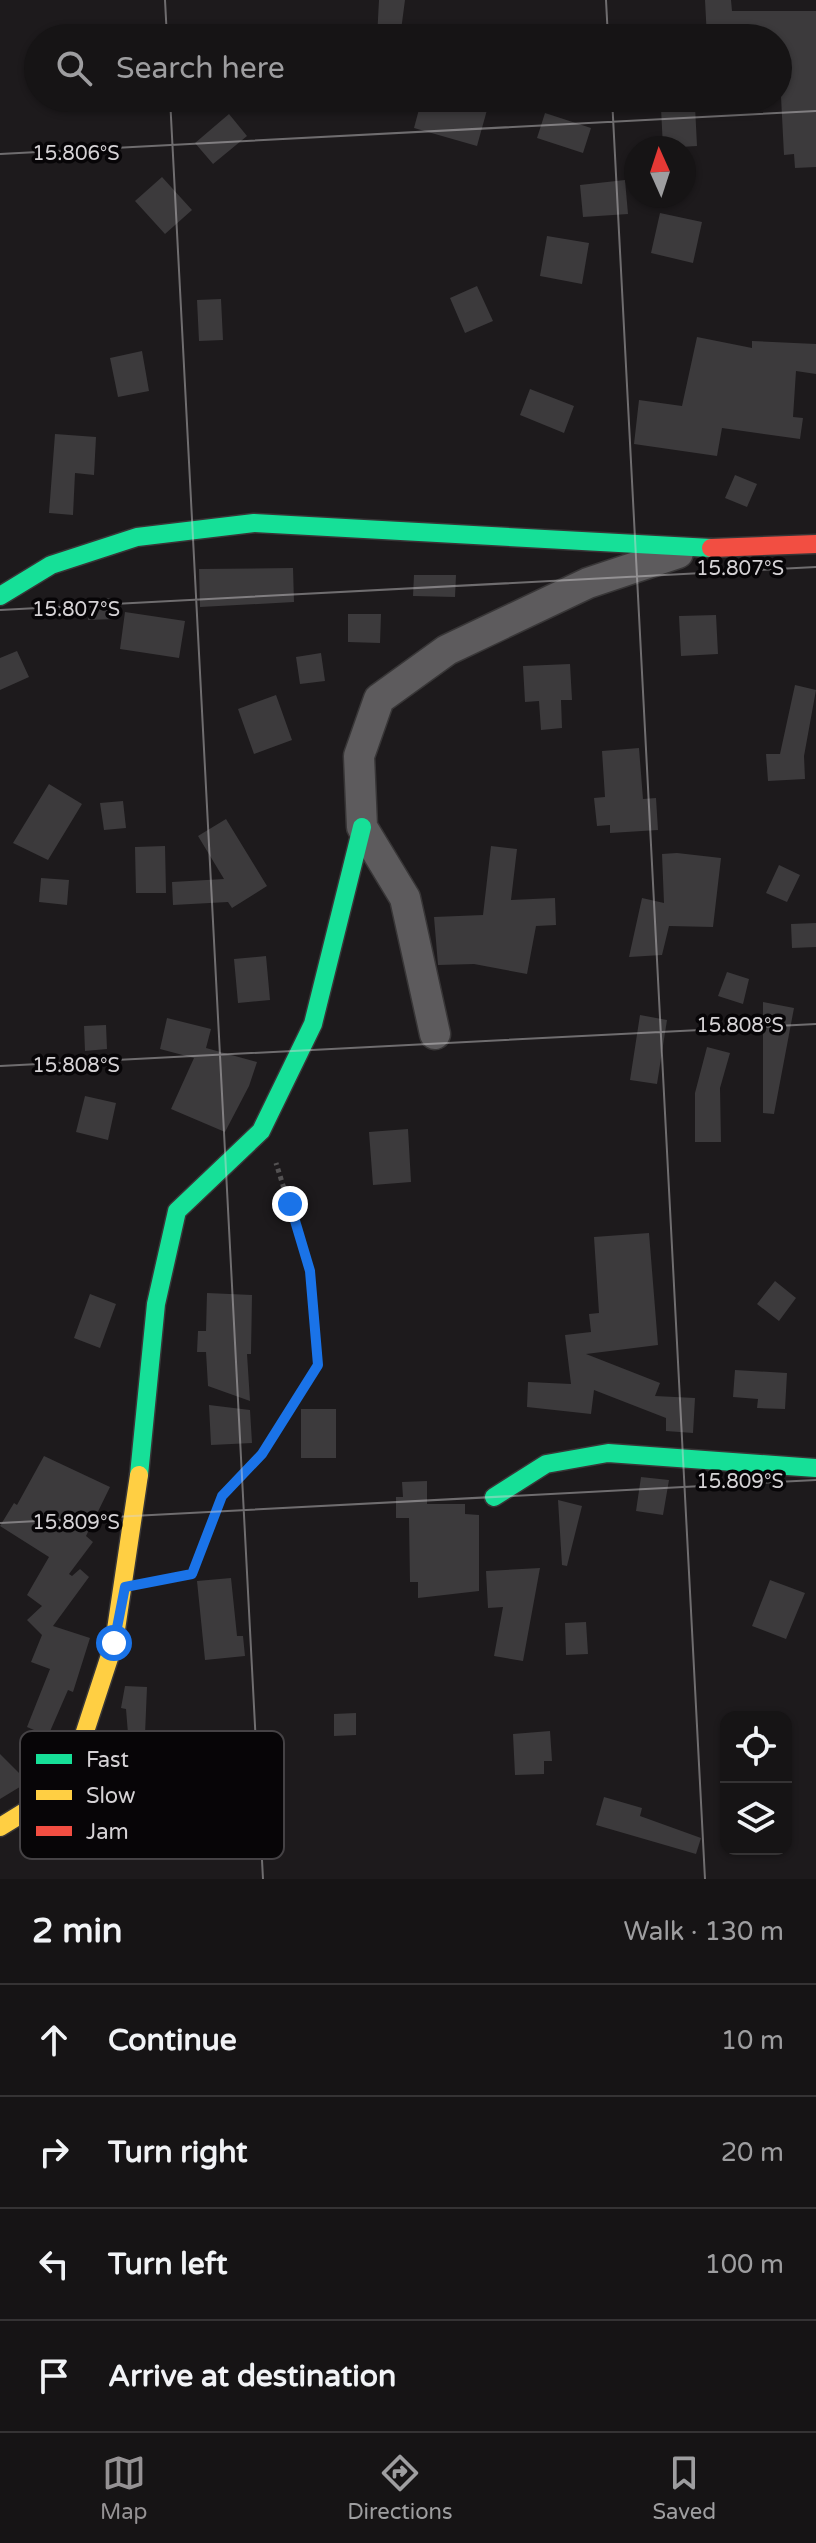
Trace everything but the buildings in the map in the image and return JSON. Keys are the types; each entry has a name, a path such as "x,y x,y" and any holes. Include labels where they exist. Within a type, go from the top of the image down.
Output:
{"street":[{"path":"0,596 51,565 137,537 254,523 466,532 691,549 816,544"},
{"path":"85,1731 114,1643 125,1587 149,1394 156,1304 177,1211 261,1131 313,1024 362,827 359,756 379,699 447,650 588,583 691,549"},
{"path":"362,827 405,898 435,1034"},
{"path":"494,1497 543,1465 585,1452 650,1454 770,1469 816,1468"},
{"path":"0,1827 20,1815"}],"path":[{"path":"125,1587 192,1574 222,1496 262,1454 318,1365 310,1271 280,1172 261,1131"}],"traffic: fast":[{"path":"0,596 51,565 137,537 254,523 711,548"},
{"path":"139,1475 156,1304 177,1211 261,1131 313,1024 362,827"},
{"path":"494,1497 546,1464 608,1453 816,1468"}],"traffic: slow":[{"path":"85,1731 114,1643 139,1475"},
{"path":"0,1827 20,1815"}],"traffic: jam":[{"path":"711,548 816,544"}],"route":[{"path":"114,1643 125,1587 192,1574 222,1496 262,1454 318,1365 310,1271 290,1204"}]}
